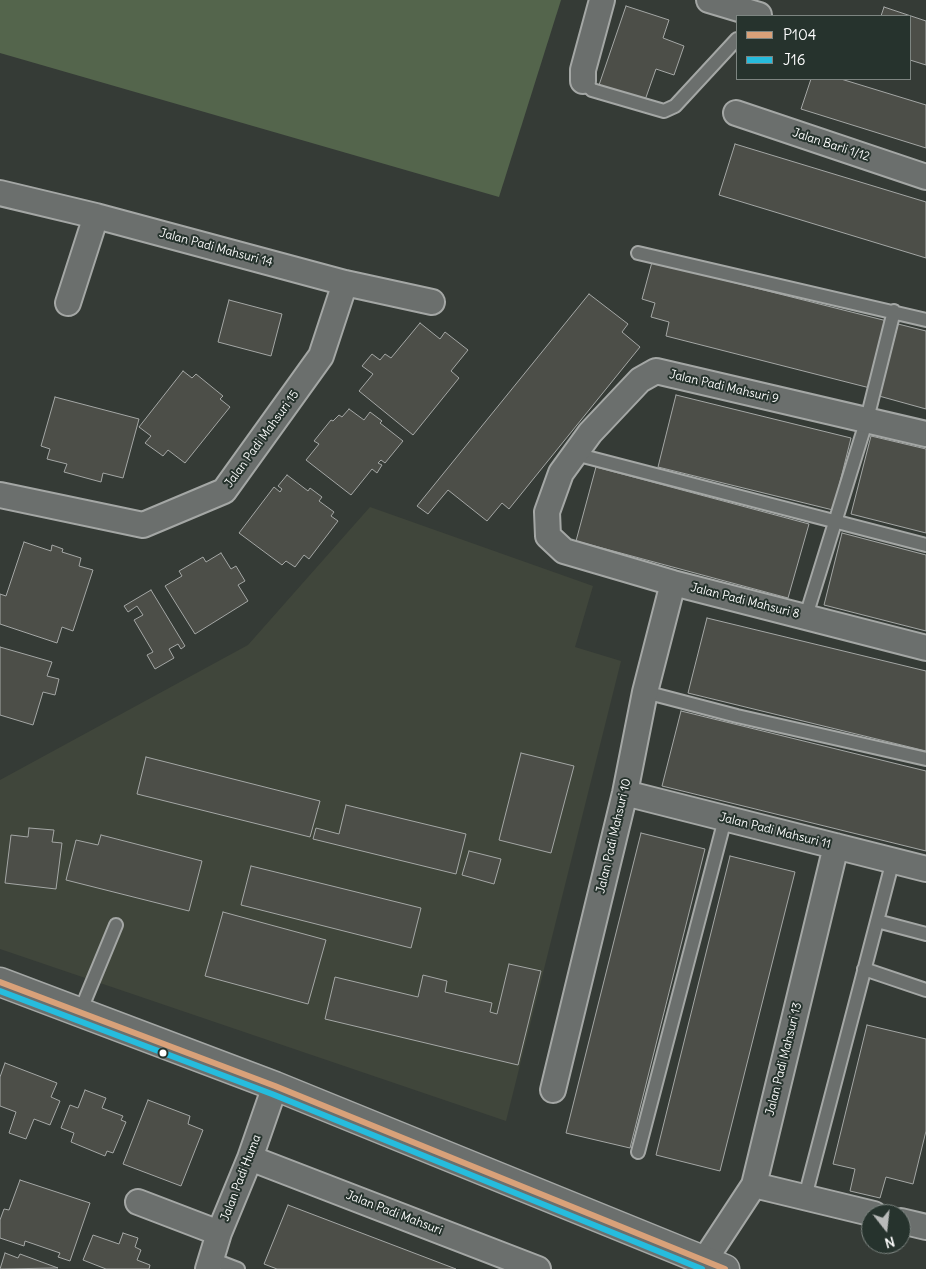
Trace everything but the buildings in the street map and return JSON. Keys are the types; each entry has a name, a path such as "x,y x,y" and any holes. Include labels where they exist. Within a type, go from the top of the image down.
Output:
{"main road":[{"path":"0,982 275,1086 715,1265"}],"street":[{"path":"583,81 583,70 602,0"},
{"path":"709,0 756,15"},
{"name":"Jalan Barli 1/12","path":"736,113 926,177"},
{"name":"Jalan Padi Mahsuri 14","path":"0,193 96,216 345,283 432,302"},
{"path":"68,304 96,216"},
{"name":"Jalan Padi Mahsuri 15","path":"1,497 143,525 224,491 321,356 345,283"},
{"name":"Jalan Padi Mahsuri 9","path":"564,550 548,536 547,512 561,473 590,434 640,380 656,371 926,434"},
{"name":"Jalan Padi Mahsuri 8","path":"564,550 673,583 926,648"},
{"name":"Jalan Padi Mahsuri 10","path":"553,1090 624,793 645,692 673,583"},
{"name":"Jalan Padi Mahsuri 11","path":"624,793 926,869"},
{"name":"Jalan Padi Mahsuri 13","path":"715,1265 754,1185 836,846"},
{"name":"Jalan Padi Huma","path":"210,1264 219,1233 250,1158 275,1086"},
{"name":"Jalan Padi Mahsuri","path":"250,1158 508,1263 538,1269"},
{"path":"754,1185 861,1211"},
{"path":"138,1202 219,1233"},
{"path":"911,1223 926,1225"}],"lane":[{"path":"583,81 592,90 664,111 675,106 736,40"},
{"path":"638,253 894,311 926,320"},
{"path":"806,616 867,419 894,311"},
{"path":"575,454 926,545"},
{"path":"645,692 737,716 926,759"},
{"path":"638,1152 725,819"},
{"path":"805,1197 893,860"},
{"path":"877,921 926,934"},
{"path":"80,1012 116,924"},
{"path":"864,969 926,990"},
{"path":"210,1264 238,1269"}],"shaded area":[{"path":"370,507 593,586 575,647 621,661 506,1121 0,949 0,780 248,645"}],"green space":[{"path":"0,0 561,0 499,197 0,53"}],"transit line":[{"name":"P104","path":"0,982 275,1086 725,1269"},
{"name":"J16","path":"0,991 272,1094 702,1269"}]}
